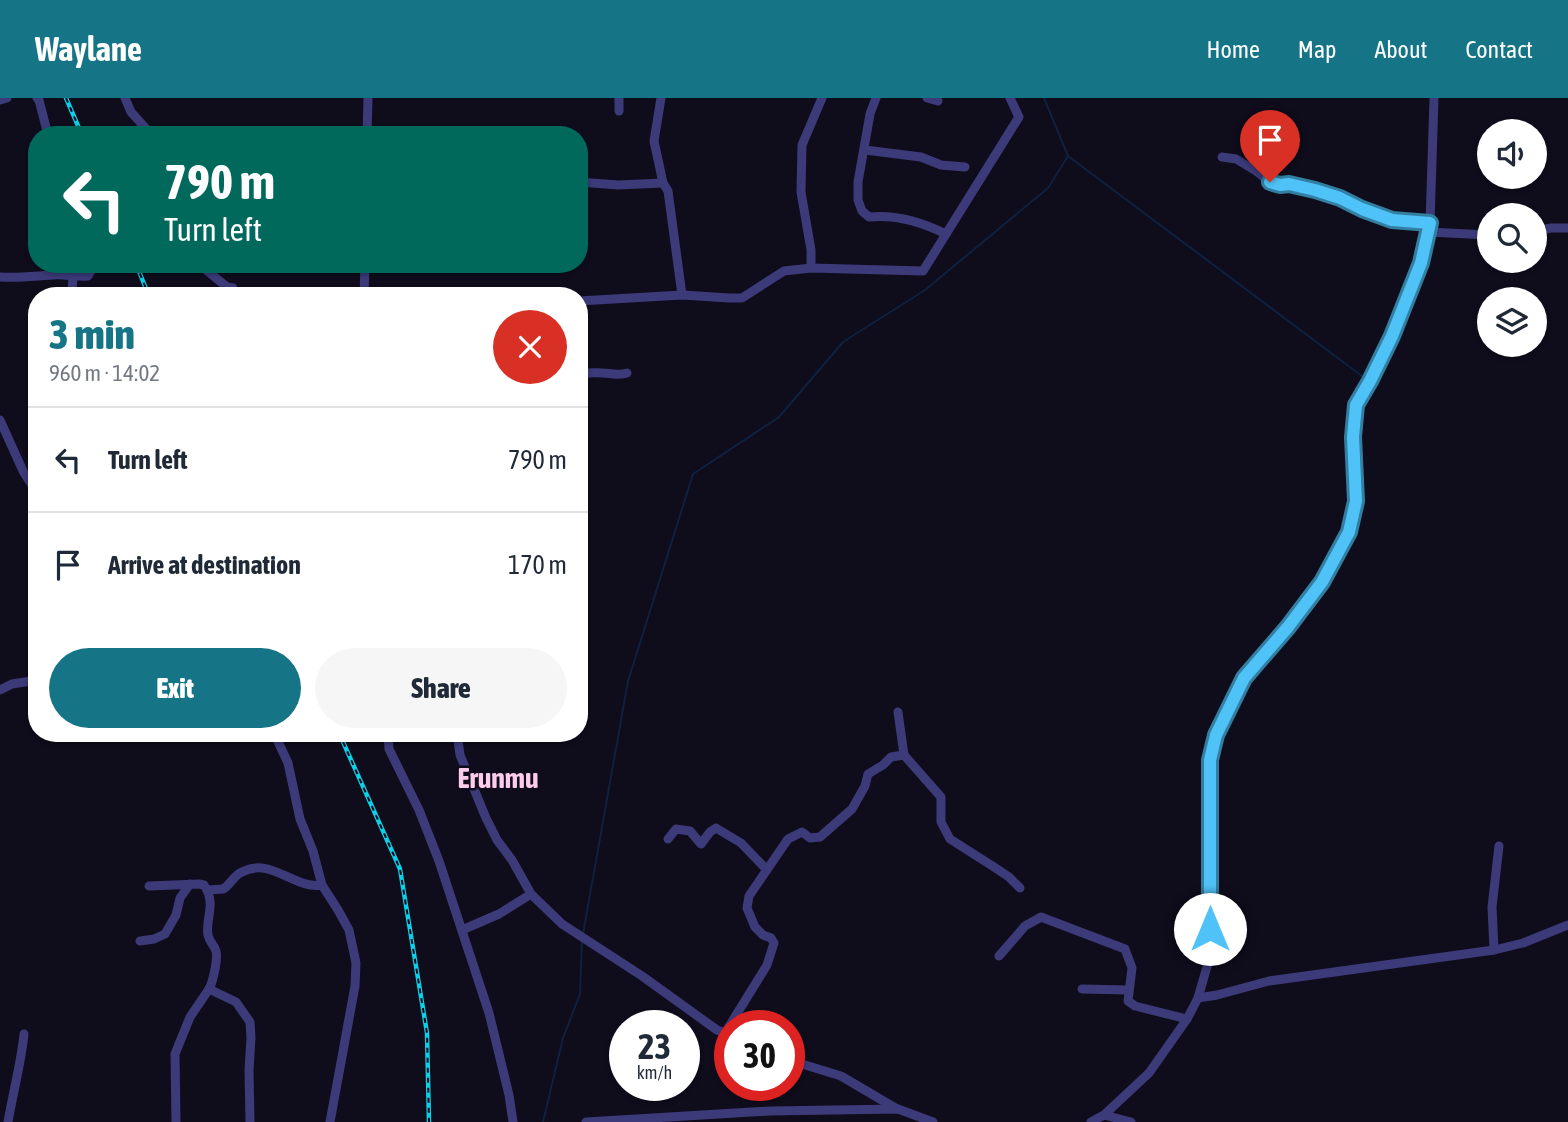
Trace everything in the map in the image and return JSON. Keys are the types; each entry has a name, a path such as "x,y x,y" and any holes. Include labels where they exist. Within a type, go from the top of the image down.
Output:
{"street":[{"path":"0,100 7,98"},
{"path":"37,98 45,126"},
{"path":"125,98 131,112 144,126"},
{"path":"367,126 368,98"},
{"path":"619,98 619,111"},
{"path":"662,98 654,141 663,183 668,191 682,295"},
{"path":"811,268 811,250 801,192 802,145 822,98"},
{"path":"876,98 870,114 858,182 858,200 862,211 869,216 914,220 946,234"},
{"path":"928,98 938,102"},
{"path":"588,300 682,295 742,298 784,271 811,268 923,271 1019,117 1010,98"},
{"path":"1091,1122 1104,1115 1149,1073 1187,1019 1198,998 1208,963 1210,760 1216,735 1244,678 1322,582 1349,532 1356,501 1353,437 1356,405 1392,336 1421,263 1429,228 1434,98"},
{"path":"865,150 921,157 941,164 965,167"},
{"path":"1222,157 1236,159 1270,182 1328,194 1392,220 1477,234"},
{"path":"588,183 618,185 663,183"},
{"path":"1547,229 1568,228"},
{"path":"0,277 60,274 73,277 88,276 90,273"},
{"path":"210,273 227,287"},
{"path":"72,287 73,277"},
{"path":"588,374 618,376 627,373"},
{"path":"0,420 28,479"},
{"path":"0,690 12,684 28,681"},
{"path":"898,712 904,755 942,797 941,822 950,839 1010,877 1020,888"},
{"path":"278,742 288,762 300,819 313,851 322,885 349,930 356,963 355,986 330,1122"},
{"path":"389,742 389,749 419,810 439,861 462,930 489,1013 513,1122"},
{"path":"458,742 460,755 497,840 513,860 531,894 562,924 714,1027"},
{"path":"741,1010 767,965 774,943 755,927 747,908 749,896 766,869 788,839 802,832 810,838 820,837 834,827 858,800 867,774 891,757 904,755"},
{"path":"668,839 676,829 690,831 701,844 716,828 741,844 766,869"},
{"path":"1494,950 1492,907 1499,846"},
{"path":"208,890 223,889 240,873 261,868 272,869 314,886 322,885"},
{"path":"139,941 165,934 176,915 180,898 190,884"},
{"path":"149,886 204,885 208,890 210,902 208,935 217,956 213,982 190,1017 176,1054 176,1122"},
{"path":"462,930 499,914 531,894"},
{"path":"999,956 1026,926 1041,917 1125,949 1132,968 1128,1001 1135,1006 1187,1019"},
{"path":"1198,998 1269,981 1494,950 1522,943 1568,925"},
{"path":"209,989 236,1002 250,1022 250,1122"},
{"path":"1082,989 1129,990"},
{"path":"8,1122 22,1057 24,1034"},
{"path":"805,1065 841,1076 898,1110 933,1122"},
{"path":"586,1122 770,1111 898,1110"},
{"path":"1104,1115 1130,1122"}],"waterway":[{"path":"1044,98 1068,156 1366,379"},
{"path":"583,934 628,681 693,474 779,417 843,342 925,290 1048,188 1068,156"},
{"path":"543,1122 563,1038 580,994 582,940"}],"railway":[{"path":"66,98 78,126"},
{"path":"140,273 145,287"},
{"path":"343,742 400,869 427,1033 429,1122"}],"district":[{"name":"Erunmu","path":"498,778"}],"route":[{"path":"1210,929 1210,760 1216,735 1244,678 1322,582 1349,532 1356,501 1353,437 1356,405 1392,336 1421,263 1430,223 1392,220 1315,190 1270,182"}]}
